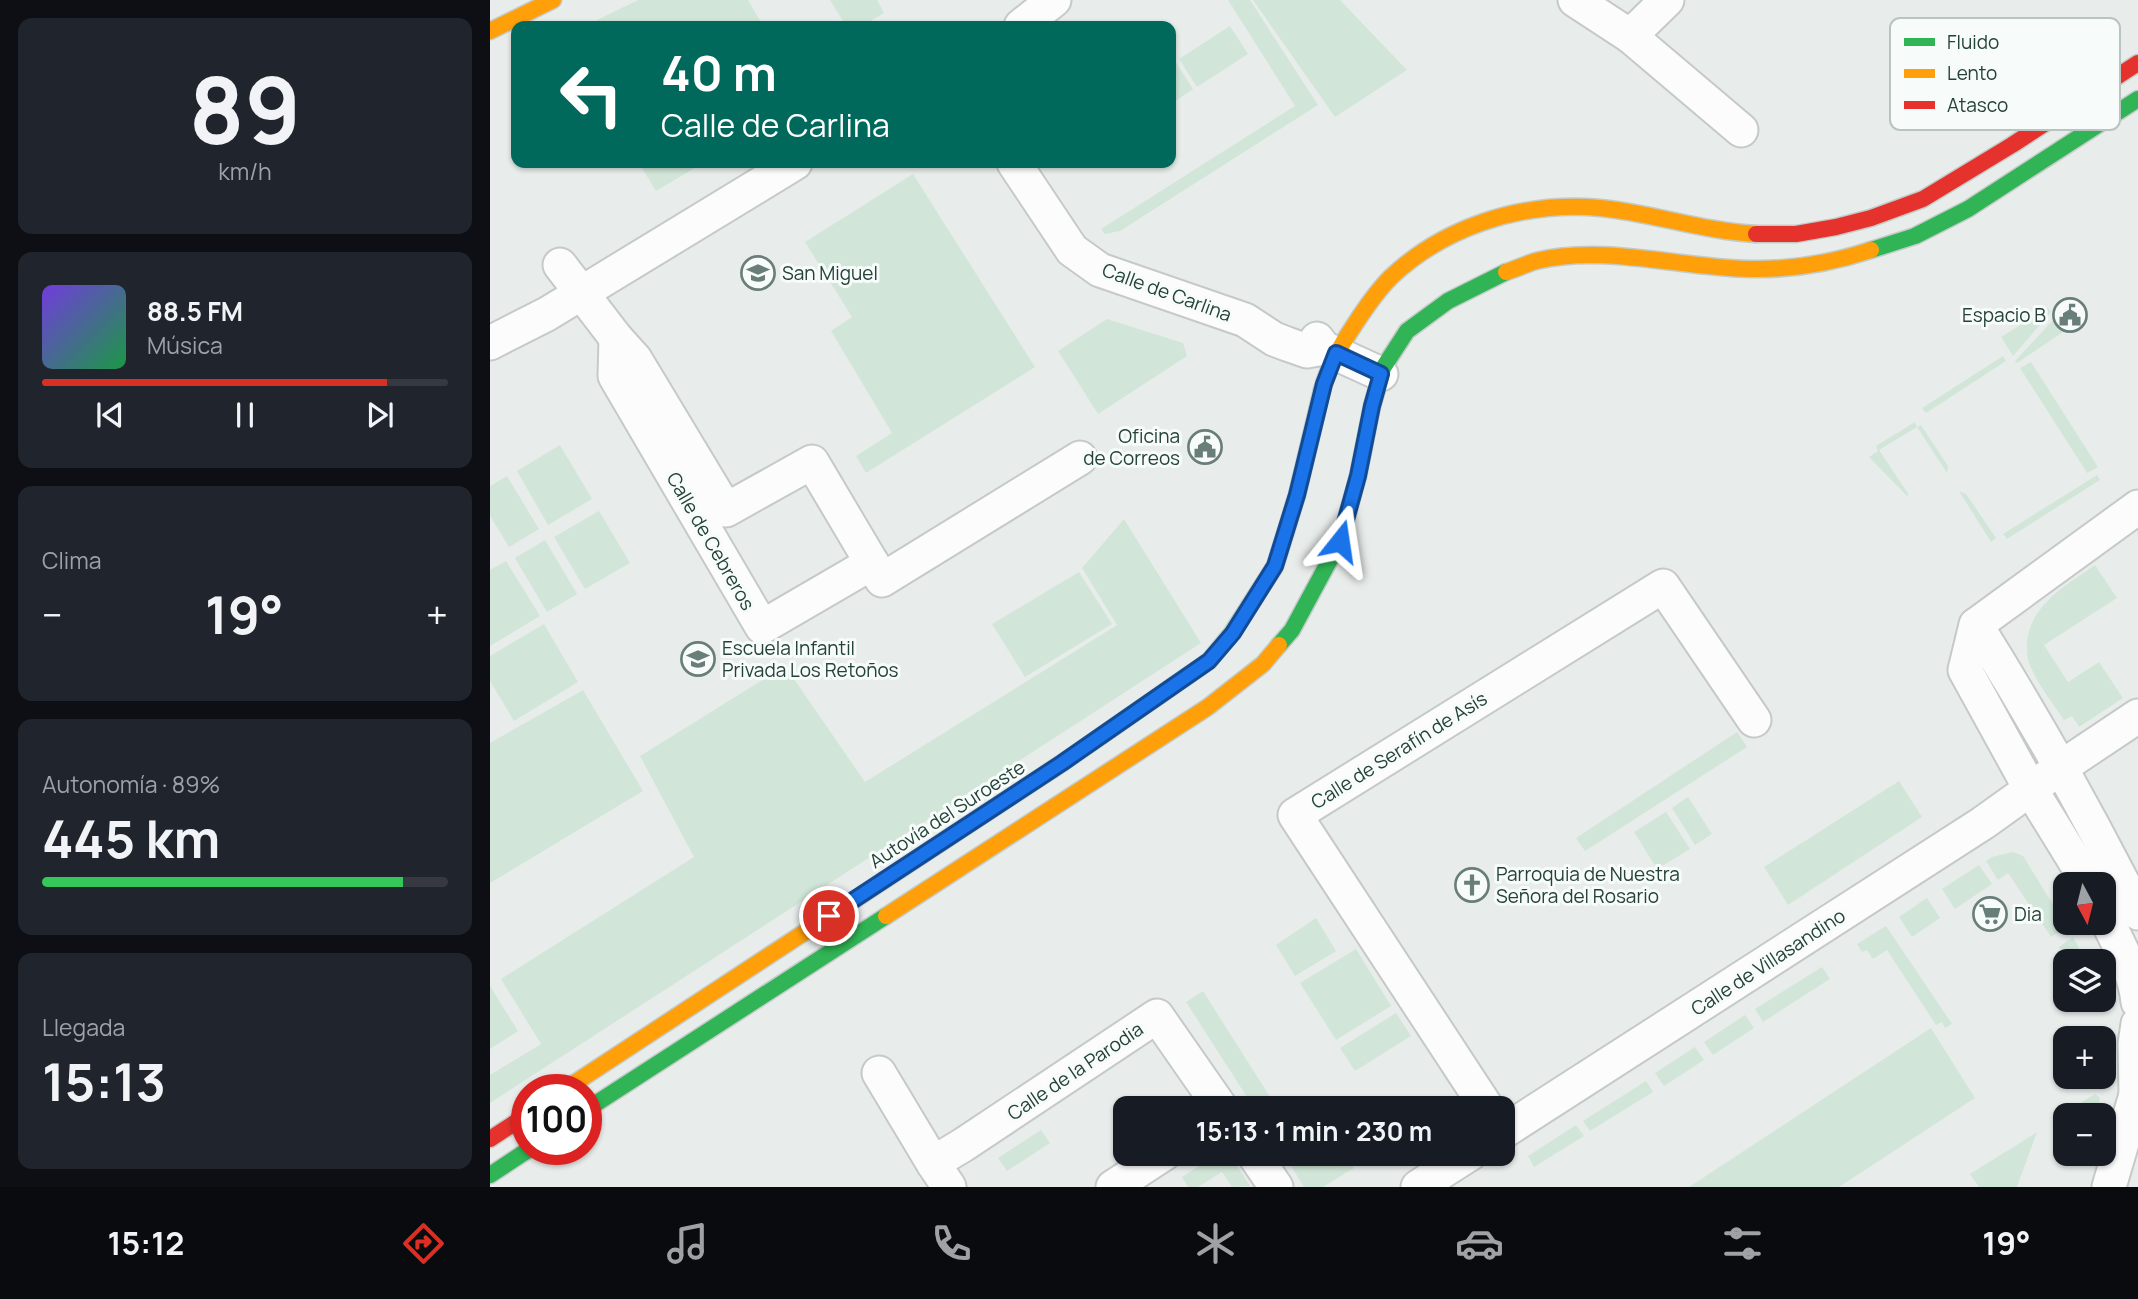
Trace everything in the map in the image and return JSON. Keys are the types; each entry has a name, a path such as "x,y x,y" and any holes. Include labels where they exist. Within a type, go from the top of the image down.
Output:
{"main road":[{"path":"490,31 553,0"},
{"name":"Autovía del Suroeste","path":"2120,74 2138,62"},
{"path":"2120,111 2138,99"},
{"name":"Autovía del Suroeste","path":"588,1074 1051,771 1209,661 1233,633 1275,566 1297,495 1330,351 1370,301 1413,259 1455,232 1514,213 1565,207 1624,211 1753,234 1796,234 1836,227 1871,218 1923,199 2035,130"},
{"path":"602,1101 1208,707 1263,664 1292,630 1340,541 1383,368 1407,331 1448,301 1507,272 1537,261 1584,255 1750,269 1811,265 1850,257 1915,236 1968,209 2090,130"},
{"path":"490,1139 511,1125"},
{"path":"490,1175 511,1161"}],"street":[{"path":"1027,21 1054,0"},
{"path":"1575,0 1630,36 1741,130"},
{"path":"1630,36 1667,0"},
{"path":"490,343 547,314 787,168"},
{"name":"Calle de Carlina","path":"1017,168 1072,250 1100,270 1245,320 1287,345 1307,351 1330,351 1381,374"},
{"name":"Calle de Cebreros","path":"560,265 635,359 726,510 811,462 872,563 762,627 615,376 616,338"},
{"path":"872,563 882,580 1080,458"},
{"path":"2082,872 2031,790 1965,670 1976,625 2138,507"},
{"name":"Calle de Serafín de Asís","path":"1479,1096 1295,816 1663,586 1754,720"},
{"path":"1976,625 2009,677 2102,841 2138,913"},
{"name":"Calle de Villasandino","path":"1515,1124 2031,790 2138,716"},
{"path":"2116,909 2138,944"},
{"path":"2114,935 2137,989 2138,1002"},
{"name":"Calle de la Parodia","path":"879,1073 941,1175 963,1145 1157,1017 1213,1096"},
{"path":"2109,1187 2137,1091 2135,1044 2138,1024"},
{"path":"1113,1187 1145,1166"},
{"path":"1262,1166 1276,1187"},
{"path":"1418,1187 1451,1166"}],"green space":[{"path":"638,0 748,0 760,21 595,21"},
{"path":"830,0 877,0 884,13 870,21 843,21"},
{"path":"1228,0 1250,0 1318,105 1120,231 1105,234 1101,229 1295,106"},
{"path":"1253,0 1340,0 1407,70 1335,117"},
{"path":"1230,26 1248,54 1197,87 1179,59"},
{"path":"1176,63 1193,89 1176,101"},
{"path":"642,168 695,168 656,191"},
{"path":"913,174 1035,367 866,473 856,456 892,433 831,331 852,317 805,242"},
{"path":"2048,308 2051,312 2013,356 2001,337"},
{"path":"1107,319 1183,343 1187,356 1098,414 1058,351"},
{"path":"2054,319 2063,332 2017,363 2015,361"},
{"path":"2003,356 2006,361 1926,413 1922,408"},
{"path":"2031,362 2098,467 2087,473 2020,368"},
{"path":"1915,422 1917,427 1879,450 1909,495 1907,496 1869,457 1878,451 1876,446"},
{"path":"1921,425 1948,466 1947,473 1917,427"},
{"path":"560,445 592,499 548,525 517,471"},
{"path":"2097,475 2100,480 2007,539 2003,534"},
{"path":"507,476 539,529 509,547 490,516 490,486"},
{"path":"1959,491 1966,494 1996,538 1991,542"},
{"path":"599,511 630,563 585,589 554,537"},
{"path":"1124,519 1201,643 535,1074 511,1074 511,1089 490,1103 490,1075 541,1044 501,979 694,857 640,756 785,666 865,782 1117,625 1082,568"},
{"path":"545,540 577,594 547,612 515,558"},
{"path":"506,561 540,616 490,646 490,570"},
{"path":"2095,565 2117,598 2044,645 2068,682 2099,662 2123,698 2079,727 2072,716 2064,720 2041,686 2029,663 2027,644 2029,630 2042,607 2051,597"},
{"path":"1079,572 1112,624 1025,677 992,624"},
{"path":"544,624 578,682 514,721 490,681 490,656"},
{"path":"583,690 643,791 490,883 490,743"},
{"path":"1737,732 1747,747 1585,851 1576,838"},
{"path":"1899,781 1922,817 1788,905 1764,867"},
{"path":"1688,797 1712,834 1695,845 1672,808"},
{"path":"1666,812 1690,849 1657,869 1634,832"},
{"path":"2013,852 2023,856 2053,904 2054,935 2051,937 2008,873 1998,880 1986,861"},
{"path":"1979,865 1992,884 1955,909 1942,889"},
{"path":"1927,898 1940,918 1912,937 1899,917"},
{"path":"1316,918 1336,951 1295,976 1276,945"},
{"path":"1886,926 1952,1024 1945,1028 1942,1022 1936,1025 1887,950 1873,959 1867,950 1862,952 1857,944"},
{"path":"2073,937 2080,949 2060,949 2059,947"},
{"path":"1356,949 1391,1006 1336,1040 1300,983"},
{"path":"1822,967 1830,979 1763,1022 1755,1009"},
{"path":"490,986 518,1031 490,1049"},
{"path":"1203,991 1269,1096 1246,1096 1186,1002"},
{"path":"1396,1013 1411,1036 1355,1071 1340,1048"},
{"path":"1745,1015 1754,1028 1713,1055 1704,1042"},
{"path":"1931,1028 1975,1098 1839,1187 1689,1187"},
{"path":"1695,1047 1704,1060 1664,1086 1655,1073"},
{"path":"1646,1081 1653,1092 1590,1131 1583,1121"},
{"path":"2095,1094 2100,1098 2099,1103 2081,1103"},
{"path":"1576,1125 1584,1136 1534,1167 1528,1156"},
{"path":"1041,1130 1050,1143 1007,1171 998,1158"},
{"path":"2037,1132 2017,1187 1979,1187 1970,1174"},
{"path":"1199,1166 1237,1166 1250,1186 1232,1187 1222,1172 1198,1187 1188,1187 1182,1177"},
{"path":"1291,1166 1354,1168 1323,1187 1304,1187"}],"traffic: fast":[{"path":"2120,111 2138,99"},
{"path":"1871,250 1915,236 1968,209 2090,130"},
{"path":"1279,645 1292,630 1340,541 1383,368 1407,331 1448,301 1506,272"},
{"path":"863,894 1062,763 1209,661 1232,633 1275,566 1297,495 1322,390"},
{"path":"602,1100 886,916"},
{"path":"490,1175 511,1161"}],"traffic: slow":[{"path":"490,31 553,0"},
{"path":"1322,390 1340,348 1386,282 1411,260 1434,245 1482,223 1534,210 1587,207 1756,234"},
{"path":"1506,272 1536,261 1562,256 1616,256 1750,269 1796,267 1841,259 1871,250"},
{"path":"886,916 1208,707 1263,664 1279,645"},
{"path":"588,1074 863,894"}],"traffic: jam":[{"path":"2120,75 2138,63"},
{"path":"1756,234 1796,234 1836,227 1871,218 1923,199 2035,130"},
{"path":"490,1139 511,1125"}],"place":[{"name":"San Miguel","path":"758,273"},
{"name":"Espacio B","path":"2070,315"},
{"name":"Oficina de Correos","path":"1205,447"},
{"name":"Escuela Infantil Privada Los Retoños","path":"698,659"},
{"name":"Parroquia de Nuestra Señora del Rosario","path":"1472,885"},
{"name":"Dia","path":"1990,914"}],"route":[{"path":"829,916 1062,763 1209,661 1233,633 1275,566 1297,495 1324,384 1336,353 1381,374 1340,541"}]}
